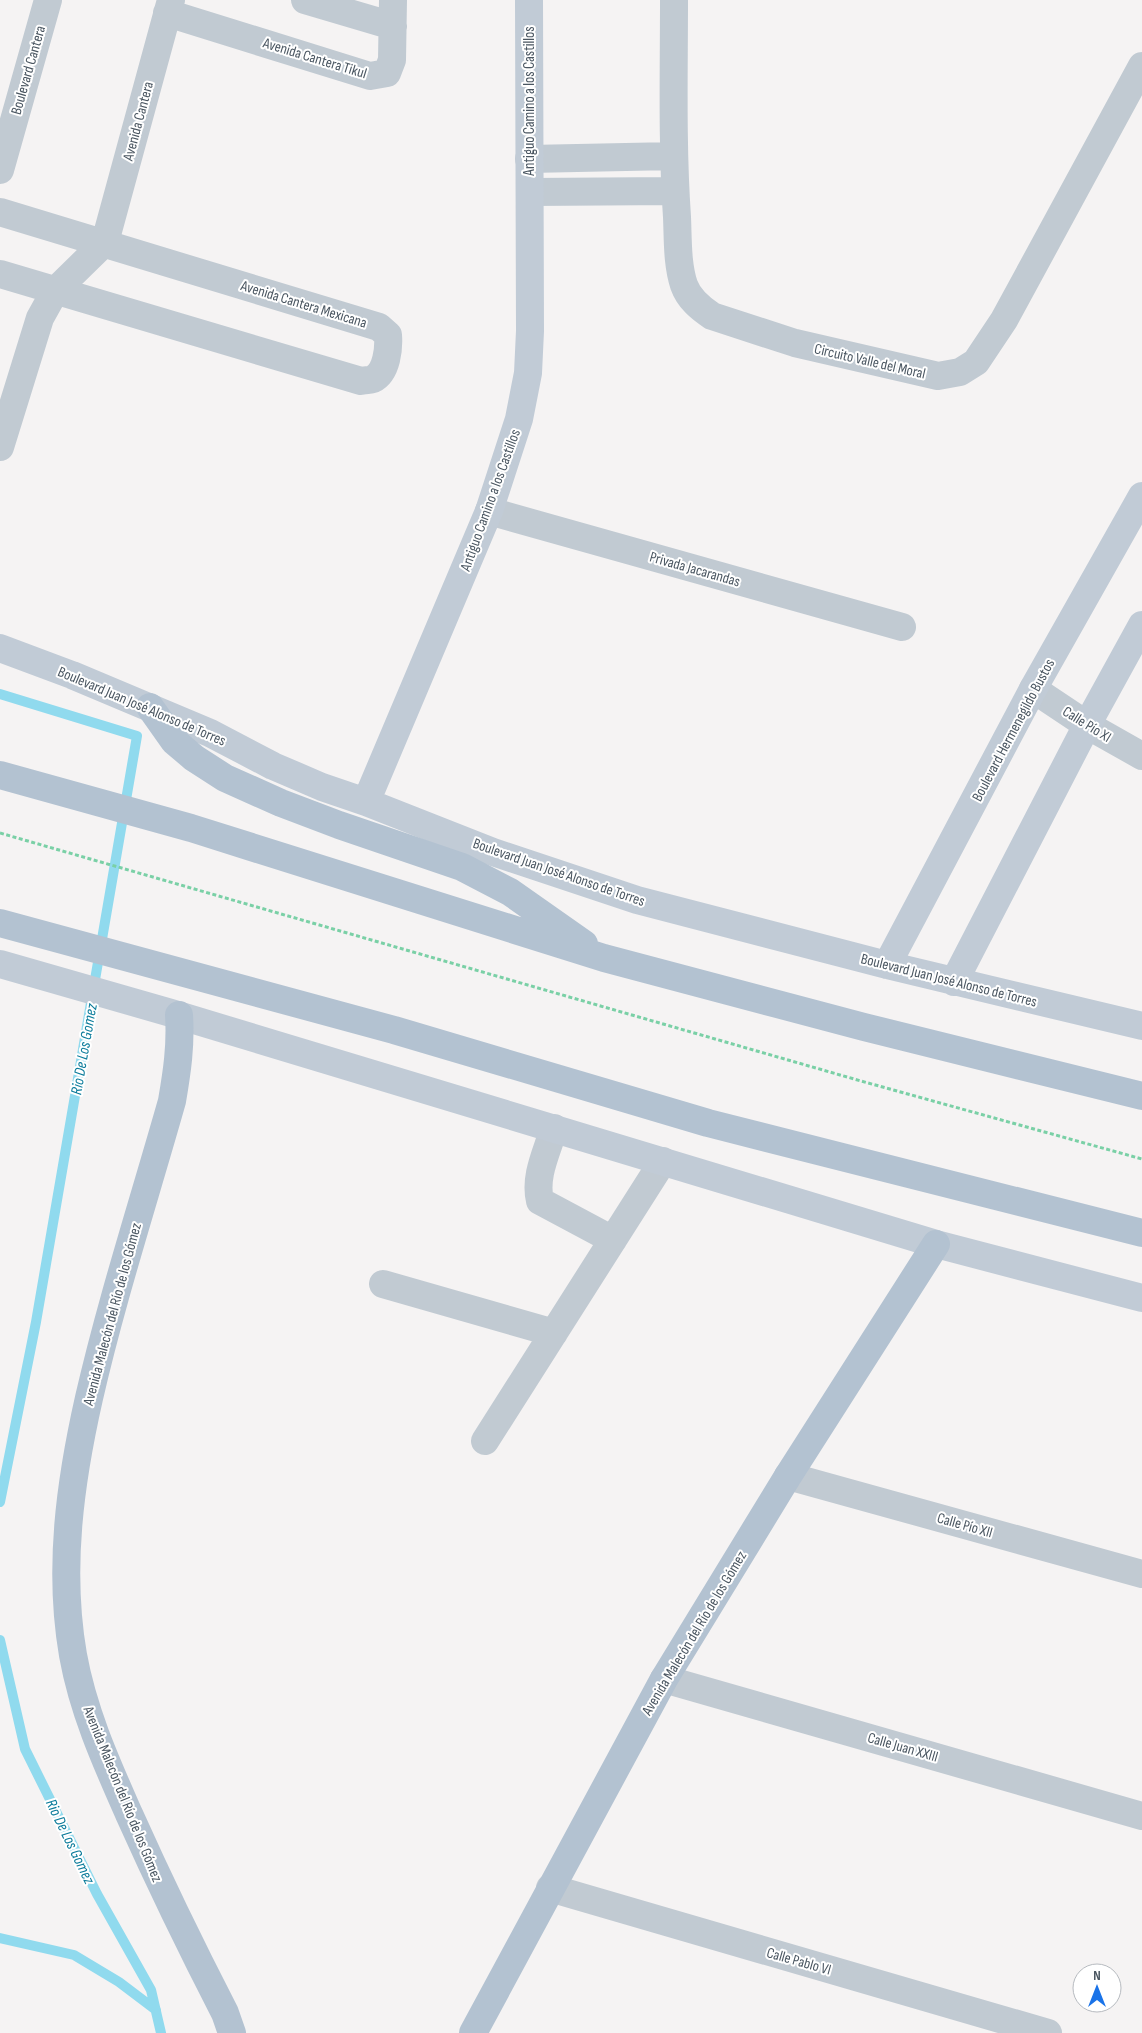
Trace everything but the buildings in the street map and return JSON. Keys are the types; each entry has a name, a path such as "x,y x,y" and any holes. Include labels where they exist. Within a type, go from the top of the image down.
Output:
{"main road":[{"path":"150,708 174,741 194,758 225,778 331,822 462,867 510,892 604,958"},
{"path":"0,775 191,828 604,958 864,1027 1142,1096"},
{"path":"0,923 394,1030 708,1123 1142,1232"},
{"name":"Avenida Malecón del Río de los Gómez","path":"175,1014 179,1056 172,1102 102,1339 80,1439 68,1516 66,1581 73,1655 90,1722 162,1890 225,2013 232,2033"},
{"name":"Avenida Malecón del Río de los Gómez","path":"472,2033 664,1679 788,1476 936,1244"}],"street":[{"name":"Boulevard Cantera","path":"0,170 48,0"},
{"name":"Avenida Cantera Tikul","path":"169,7 370,76 387,74 392,60 393,13 305,0"},
{"name":"Antiguo Camino a los Castillos","path":"366,802 489,511 519,419 528,373 530,331 529,0"},
{"name":"Circuito Valle del Moral","path":"674,0 675,191 680,263 684,285 689,296 706,312 727,321 848,357 938,376 952,375 976,362 1004,320 1142,66"},
{"name":"Avenida Cantera","path":"105,242 169,7"},
{"path":"529,159 674,156"},
{"path":"530,192 675,191"},
{"name":"Avenida Cantera Mexicana","path":"0,212 105,242 379,327 388,335 389,347 381,373 373,378 361,381 0,274"},
{"path":"0,447 40,318 55,291 105,242"},
{"name":"Boulevard Hermenegildo Bustos","path":"887,965 1034,690 1142,496"},
{"name":"Privada Jacarandas","path":"489,511 902,628"},
{"path":"954,982 1087,726 1142,625"},
{"name":"Boulevard Juan José Alonso de Torres","path":"0,648 72,675 210,733 273,766 322,787 366,802 493,852 638,900 954,982 1142,1026"},
{"name":"Calle Pío XI","path":"1034,690 1087,726 1142,756"},
{"path":"0,964 175,1014 936,1244 1142,1298"},
{"path":"554,1128 538,1178 540,1200 613,1240"},
{"path":"485,1442 663,1161"},
{"path":"383,1284 554,1333"},
{"name":"Calle Pío XII","path":"788,1476 1142,1574"},
{"name":"Calle Juan XXIII","path":"664,1679 1142,1816"},
{"name":"Calle Pablo VI","path":"550,1888 1048,2033"}],"path":[{"path":"0,833 1142,1160"}],"waterway":[{"name":"Rio De Los Gomez","path":"0,694 137,736 36,1322 0,1502"},
{"name":"Rio De Los Gomez","path":"0,1640 25,1749 97,1894 151,1990 161,2033"},
{"path":"0,1938 74,1955 119,1982 156,2010"}]}
